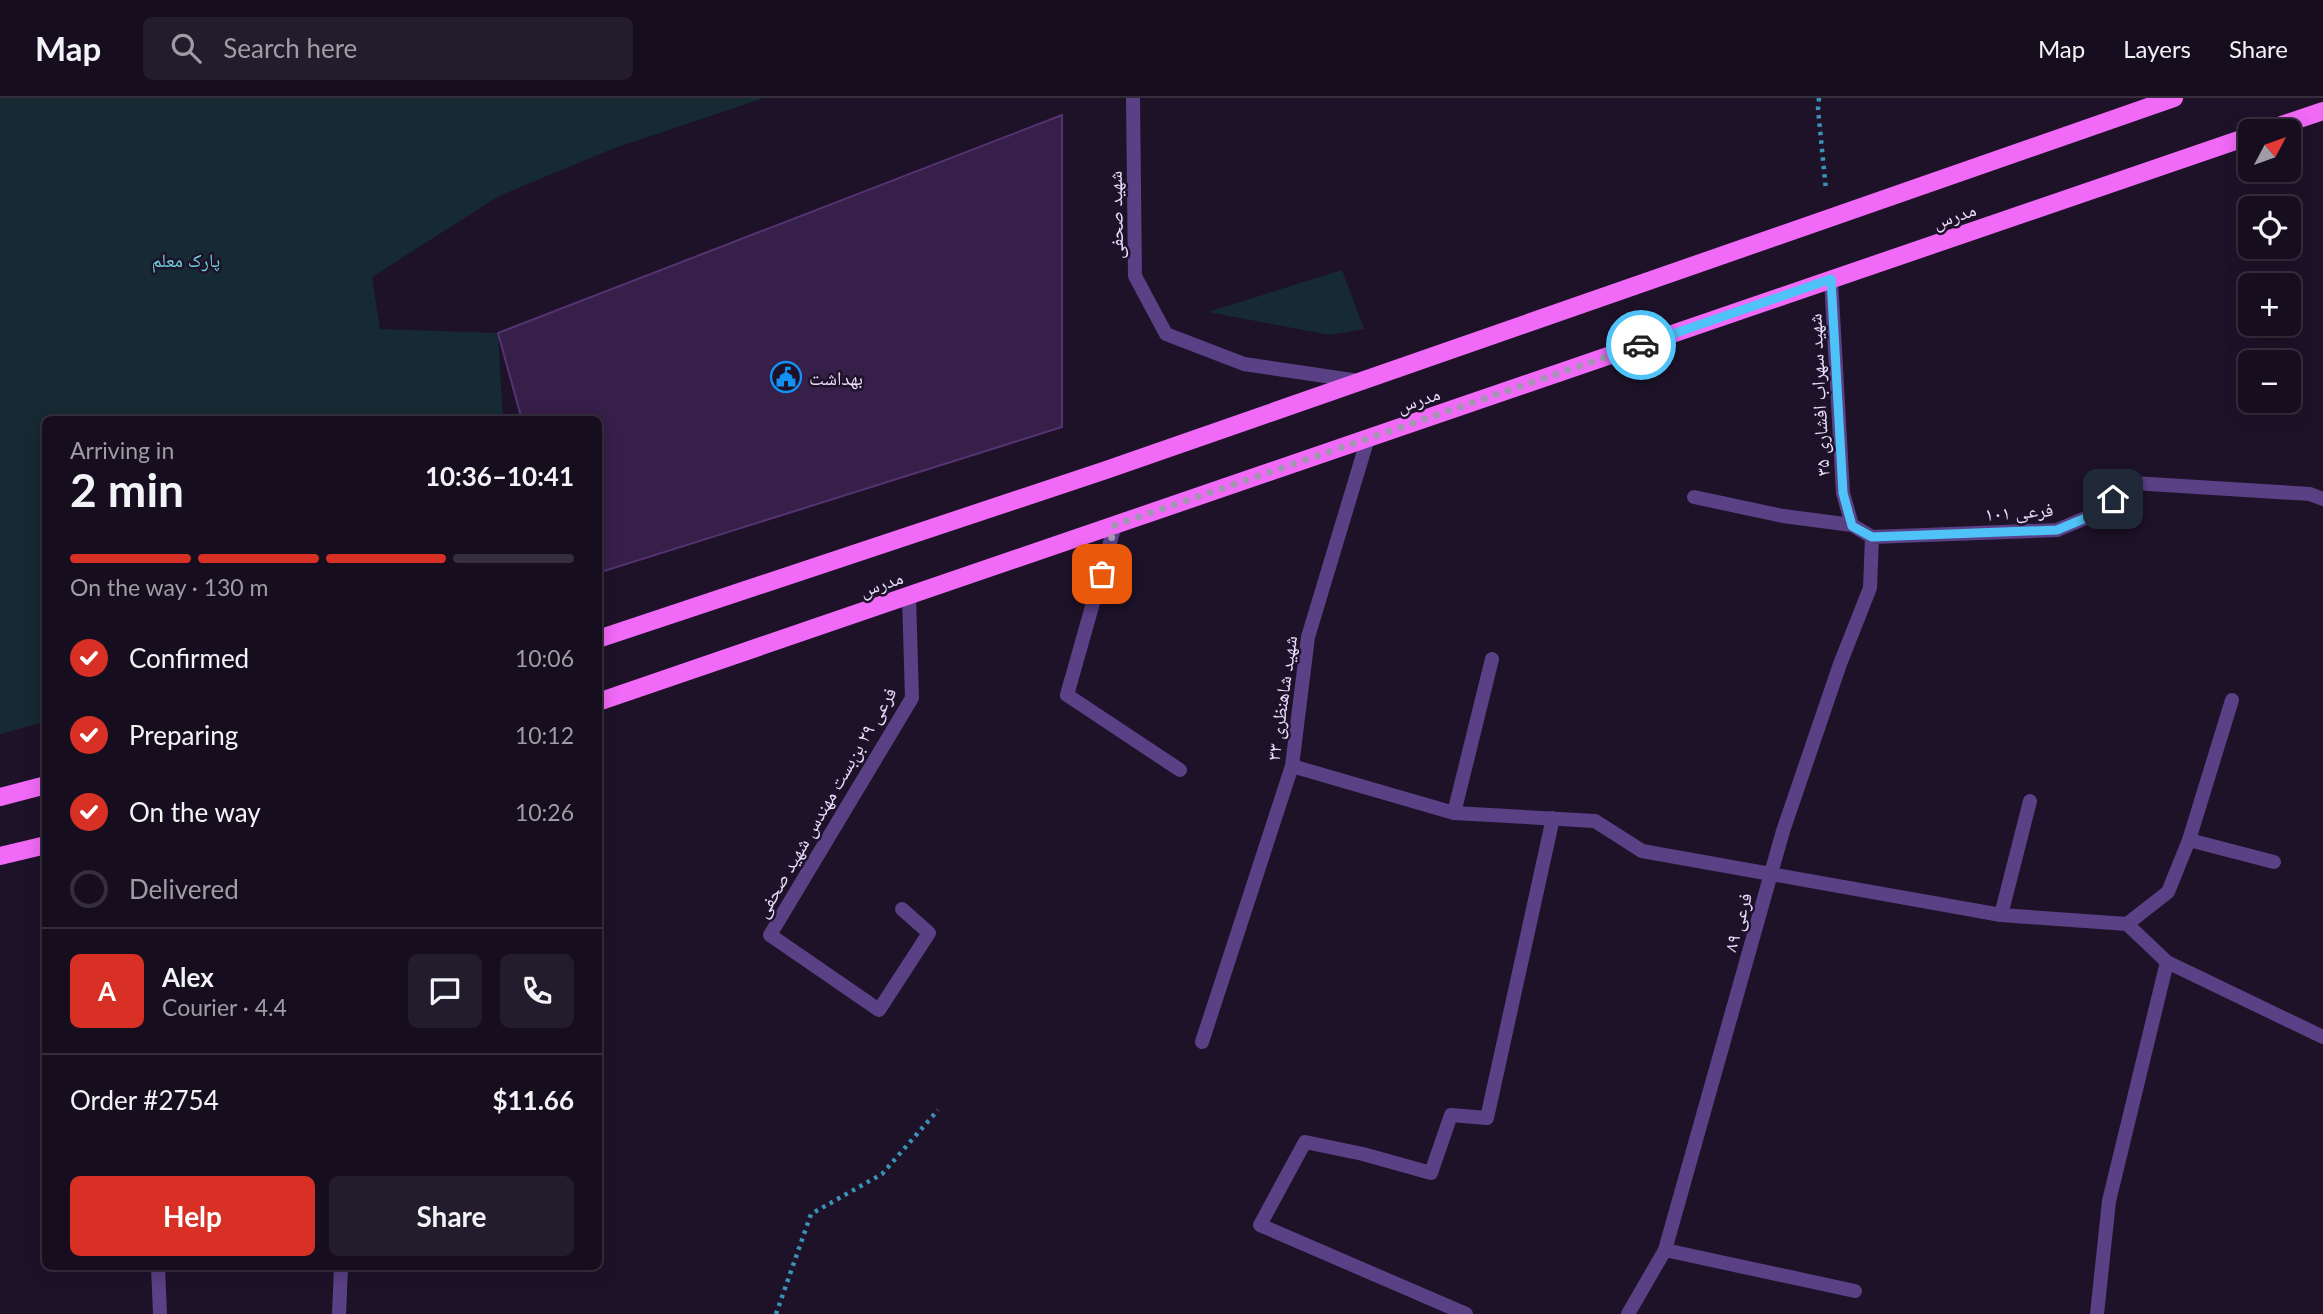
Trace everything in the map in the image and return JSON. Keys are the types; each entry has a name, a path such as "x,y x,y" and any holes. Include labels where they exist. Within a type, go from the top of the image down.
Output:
{"main road":[{"name":"مدرس","path":"602,638 1106,470 2174,98"},
{"path":"2299,119 2323,111"},
{"name":"مدرس","path":"602,701 2238,140"},
{"path":"0,797 42,786"},
{"path":"0,856 42,846"}],"street":[{"name":"شهید صحفی","path":"1133,98 1135,276 1166,334 1244,364 1359,381"},
{"name":"۳۵ شهید سهراب افشاری","path":"1831,279 1843,493 1852,526"},
{"name":"۳۳ شهید شاهنظری","path":"1202,1042 1292,765 1308,637 1368,439"},
{"name":"فرعی ۱۰۱","path":"1872,537 2057,530 2093,515 2133,483 2310,494 2323,499"},
{"path":"1694,498 1783,516 1852,526 1872,537"},
{"path":"1115,525 1067,695 1180,770"},
{"name":"فرعی ۸۹","path":"1628,1314 1665,1250 1772,873 1813,739 1870,587 1872,537"},
{"name":"فرعی ۲۹ بن‌بست مهندس شهید صحفی","path":"902,909 929,933 879,1010 770,935 912,698 909,596"},
{"path":"1454,813 1492,660"},
{"path":"2127,924 2168,891 2189,840 2232,700"},
{"path":"1292,765 1454,813 1595,821 1642,852 2001,915 2127,924 2167,962 2323,1037"},
{"path":"2001,915 2031,801"},
{"path":"1466,1314 1261,1225 1305,1142 1363,1154 1431,1173 1451,1115 1487,1118 1553,818"},
{"path":"2189,840 2274,862"},
{"path":"2097,1314 2109,1202 2167,962"},
{"path":"1665,1250 1856,1291"},
{"path":"158,1270 160,1314"},
{"path":"339,1314 341,1270"}],"path":[{"path":"1819,98 1829,219"},
{"path":"776,1314 811,1214 882,1174 938,1110"}],"green space":[{"name":"پارک معلم","path":"0,98 764,98 612,149 499,196 372,277 380,329 498,333 503,416 42,416 42,723 0,734"},
{"path":"1342,270 1364,329 1330,335 1208,312"}],"building":[{"name":"بهداشت","path":"1062,115 1062,427 602,572 602,416 521,416 498,333"}],"way so far":[{"path":"1102,574 1115,525 1641,345"}],"place":[{"name":"بهداشت","path":"786,377"}],"route":[{"path":"1641,345 1831,279 1843,493 1852,526 1872,537 2057,530 2093,515 2113,499"}]}
